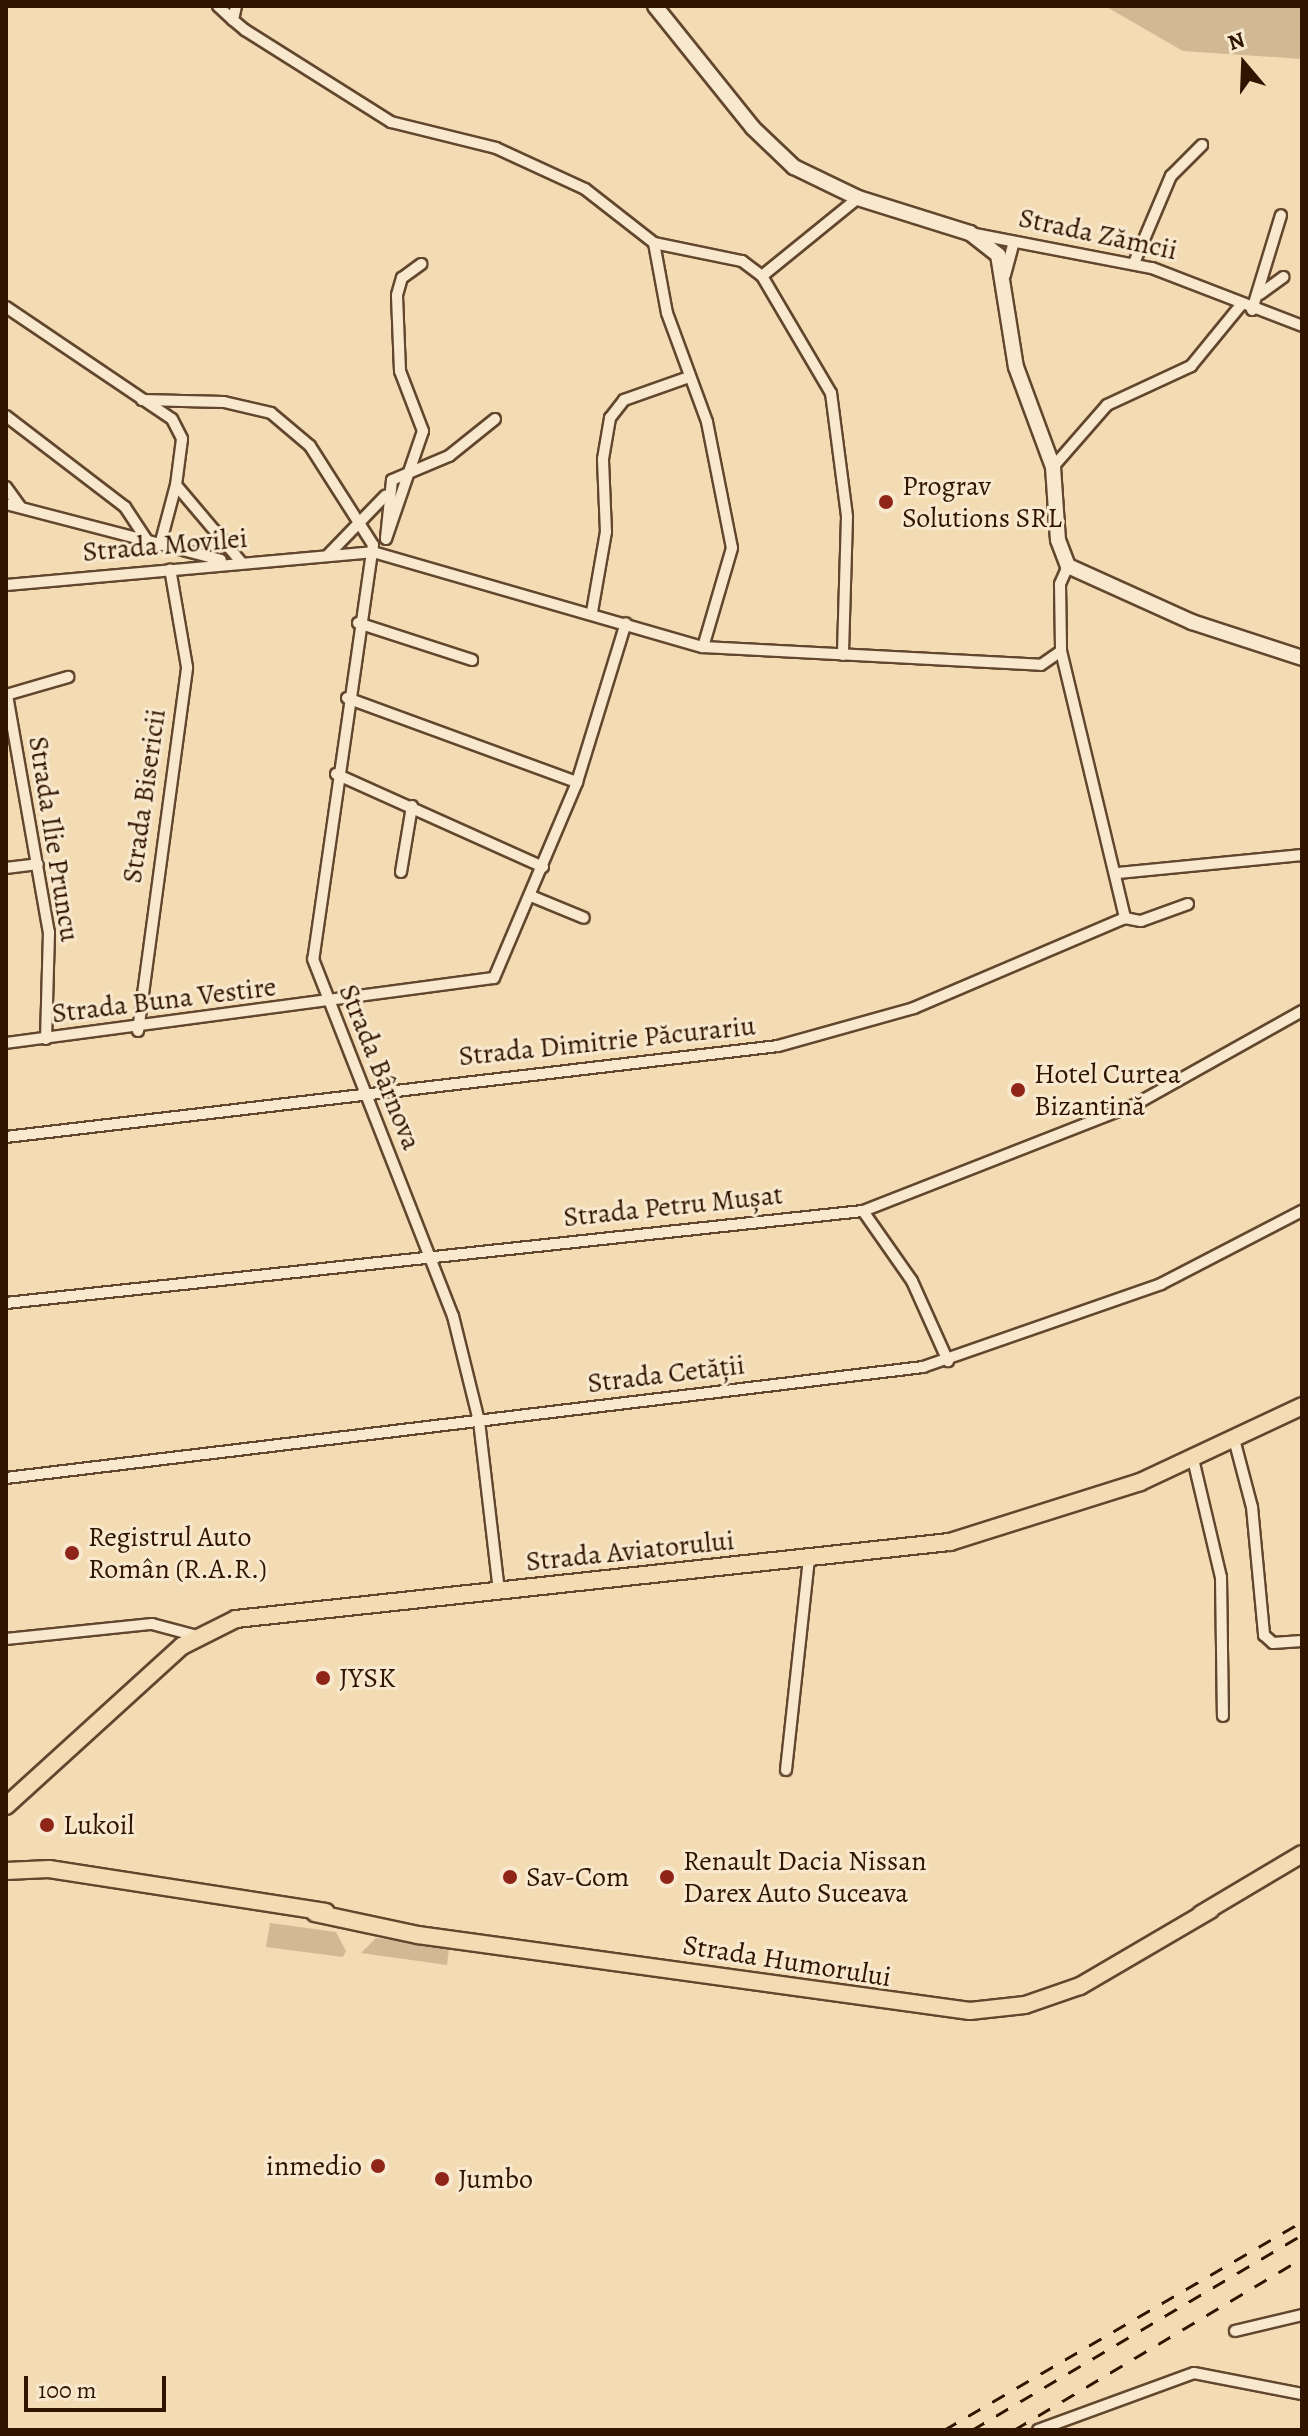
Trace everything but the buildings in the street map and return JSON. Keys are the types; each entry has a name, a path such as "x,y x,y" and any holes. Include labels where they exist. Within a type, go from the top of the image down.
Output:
{"main road":[{"name":"Strada Zămcii","path":"655,6 782,157 858,198 970,233 998,255 1005,275 1014,357 1053,467 1058,540 1068,566"},
{"path":"1068,566 1178,617 1302,658"},
{"name":"Strada Aviatorului","path":"6,1806 197,1636 258,1615 809,1559 973,1536 1193,1459 1302,1406"},
{"name":"Strada Humorului","path":"6,1871 49,1869 437,1934 948,2010 1040,2001 1122,1963 1302,1854"},
{"path":"6,1862 49,1869"}],"street":[{"path":"218,6 233,20 391,122 479,143 560,177 654,243 742,261 762,276 831,393 847,517 843,655"},
{"path":"233,20 236,6"},
{"path":"1134,263 1171,176 1202,145"},
{"path":"762,276 858,198"},
{"path":"1260,294 1281,215"},
{"name":"Strada Zămcii","path":"970,233 1134,263 1247,308 1302,326"},
{"path":"1005,275 1014,242"},
{"path":"654,243 689,377 707,422 732,548 703,647"},
{"path":"386,539 415,465 423,431 400,371 397,295 402,278 421,264"},
{"path":"1053,467 1107,405 1191,366 1260,294 1283,277"},
{"path":"6,307 179,428 176,485 160,545"},
{"path":"592,612 606,532 603,459 610,418 624,400 689,377"},
{"path":"142,400 224,402 271,413 310,446 378,552"},
{"path":"6,416 125,507 148,542"},
{"path":"386,539 385,496 392,480 415,465 449,456 495,419"},
{"path":"176,485 241,562"},
{"path":"6,487 20,506"},
{"path":"329,554 357,520 385,496"},
{"path":"6,504 226,562"},
{"name":"Strada Bârnova","path":"386,539 378,552 358,623 312,945 327,1004 430,1257 479,1421 499,1591"},
{"name":"Strada Movilei","path":"6,585 226,562 378,552 592,612 703,647 1041,665 1061,651"},
{"path":"1068,566 1060,584 1061,651 1118,873 1125,918"},
{"name":"Strada Bisericii","path":"138,1031 187,667 170,569"},
{"path":"358,623 472,660"},
{"path":"584,918 531,896 577,782 626,623"},
{"name":"Strada Ilie Pruncu","path":"46,1039 49,932 6,695 68,677"},
{"path":"347,698 577,782"},
{"path":"336,774 543,867"},
{"path":"401,872 412,806"},
{"path":"1118,873 1302,855"},
{"path":"6,868 38,864"},
{"name":"Strada Buna Vestire","path":"6,1043 138,1031 489,981 531,896"},
{"name":"Strada Dimitrie Păcurariu","path":"6,1137 364,1093 671,1062 819,1038 952,994 1125,918 1141,921 1188,904"},
{"name":"Strada Petru Mușat","path":"6,1303 863,1211 1138,1103 1302,1011"},
{"path":"863,1211 912,1281 948,1361"},
{"name":"Strada Cetății","path":"6,1478 948,1361 1161,1284 1302,1211"},
{"path":"1234,1439 1252,1507 1264,1635 1273,1643 1302,1641"},
{"path":"1193,1459 1221,1577 1223,1716"},
{"path":"786,1770 809,1559"},
{"path":"6,1639 152,1624 197,1636"},
{"path":"1235,2331 1302,2315"},
{"path":"1038,2430 1120,2405 1174,2376 1252,2382 1302,2394"}],"shaded area":[{"path":"1105,6 1302,6 1302,59 1183,51"},
{"path":"270,1923 336,1932 346,1951 343,1957 266,1947"},
{"path":"376,1938 449,1948 447,1965 361,1953"}],"railway":[{"path":"944,2430 1302,2222"},
{"path":"972,2430 1302,2235"},
{"path":"1014,2430 1302,2258"}],"place":[{"name":"Prograv Solutions SRL","path":"886,502"},
{"name":"Hotel Curtea Bizantină","path":"1018,1090"},
{"name":"Registrul Auto Român (R.A.R.)","path":"72,1553"},
{"name":"JYSK","path":"323,1678"},
{"name":"Lukoil","path":"47,1825"},
{"name":"Sav-Com","path":"510,1877"},
{"name":"Renault Dacia Nissan Darex Auto Suceava","path":"667,1877"},
{"name":"inmedio","path":"378,2166"},
{"name":"Jumbo","path":"442,2179"}]}
